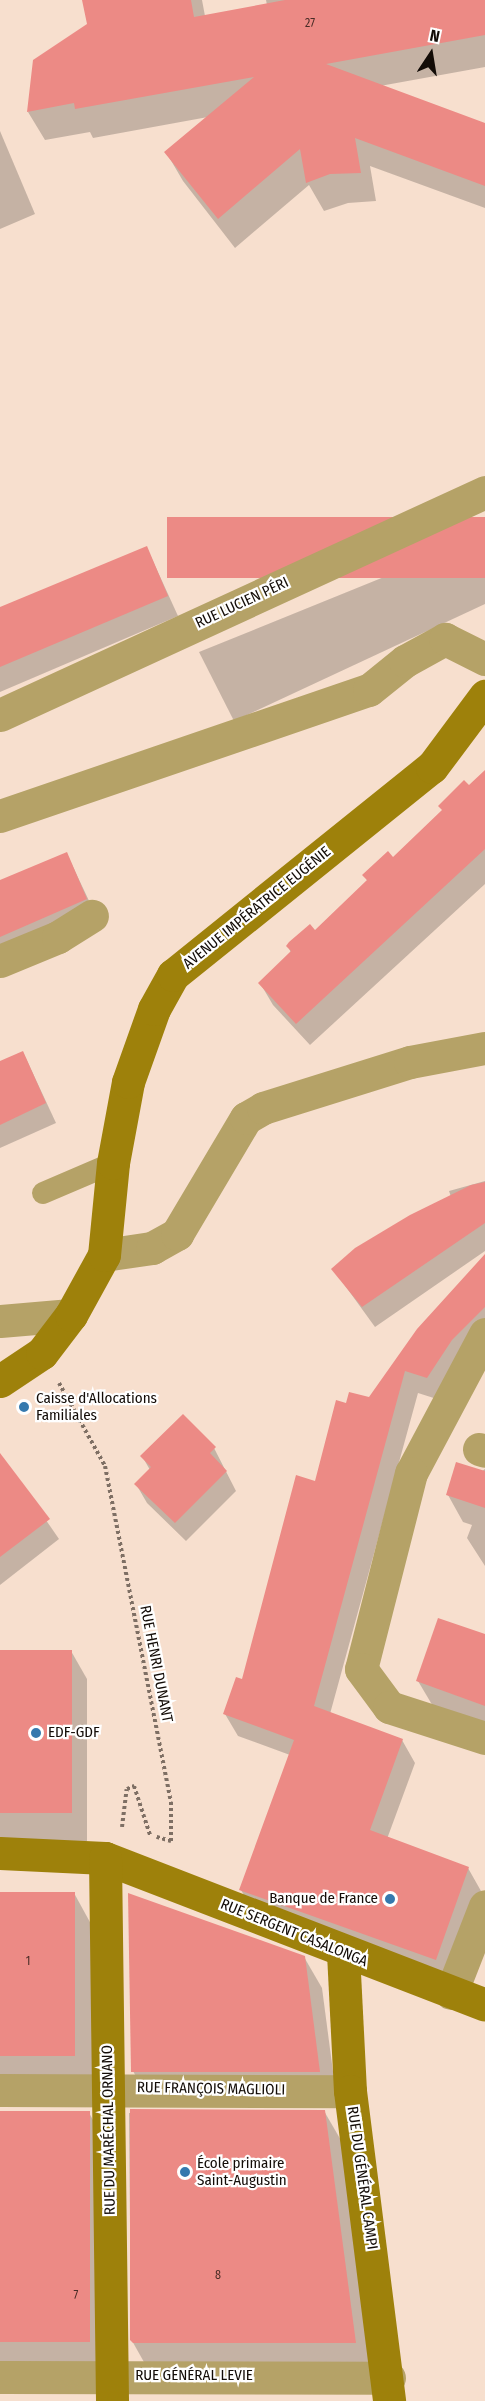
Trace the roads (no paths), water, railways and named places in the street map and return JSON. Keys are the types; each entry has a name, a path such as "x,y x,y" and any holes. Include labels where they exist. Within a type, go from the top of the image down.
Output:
{"main road":[{"name":"AVENUE IMPÉRATRICE EUGÉNIE","path":"0,1381 42,1353 71,1315 104,1255 113,1163 128,1082 154,1009 173,975 432,767 485,696"},
{"path":"0,1852 105,1858"},
{"name":"RUE SERGENT CASALONGA","path":"105,1858 344,1953 485,2005"},
{"name":"RUE DU MARÉCHAL ORNANO","path":"105,1858 111,2388"},
{"name":"RUE DU GÉNÉRAL CAMPI","path":"344,1953 350,2091 389,2390"}],"street":[{"name":"RUE LUCIEN PÉRI","path":"0,715 485,492"},
{"path":"0,816 369,690 405,661 445,639 485,659"},
{"path":"0,961 58,937 92,916"},
{"path":"104,1255 153,1248 177,1234 246,1118 263,1108 410,1062 485,1048"},
{"path":"0,1321 71,1315"},
{"path":"485,1334 411,1473 361,1669 389,1707 485,1738"},
{"path":"451,1993 485,1906"},
{"name":"RUE FRANÇOIS MAGLIOLI","path":"0,2090 109,2088 350,2091"},
{"name":"RUE GÉNÉRAL LEVIE","path":"0,2377 111,2388 389,2390"}],"lane":[{"path":"43,1193 113,1163"}],"place":[{"name":"Caisse d'Allocations Familiales","path":"24,1407"},
{"name":"EDF-GDF","path":"36,1733"},
{"name":"Banque de France","path":"390,1899"},
{"name":"École primaire Saint-Augustin","path":"185,2172"}]}
